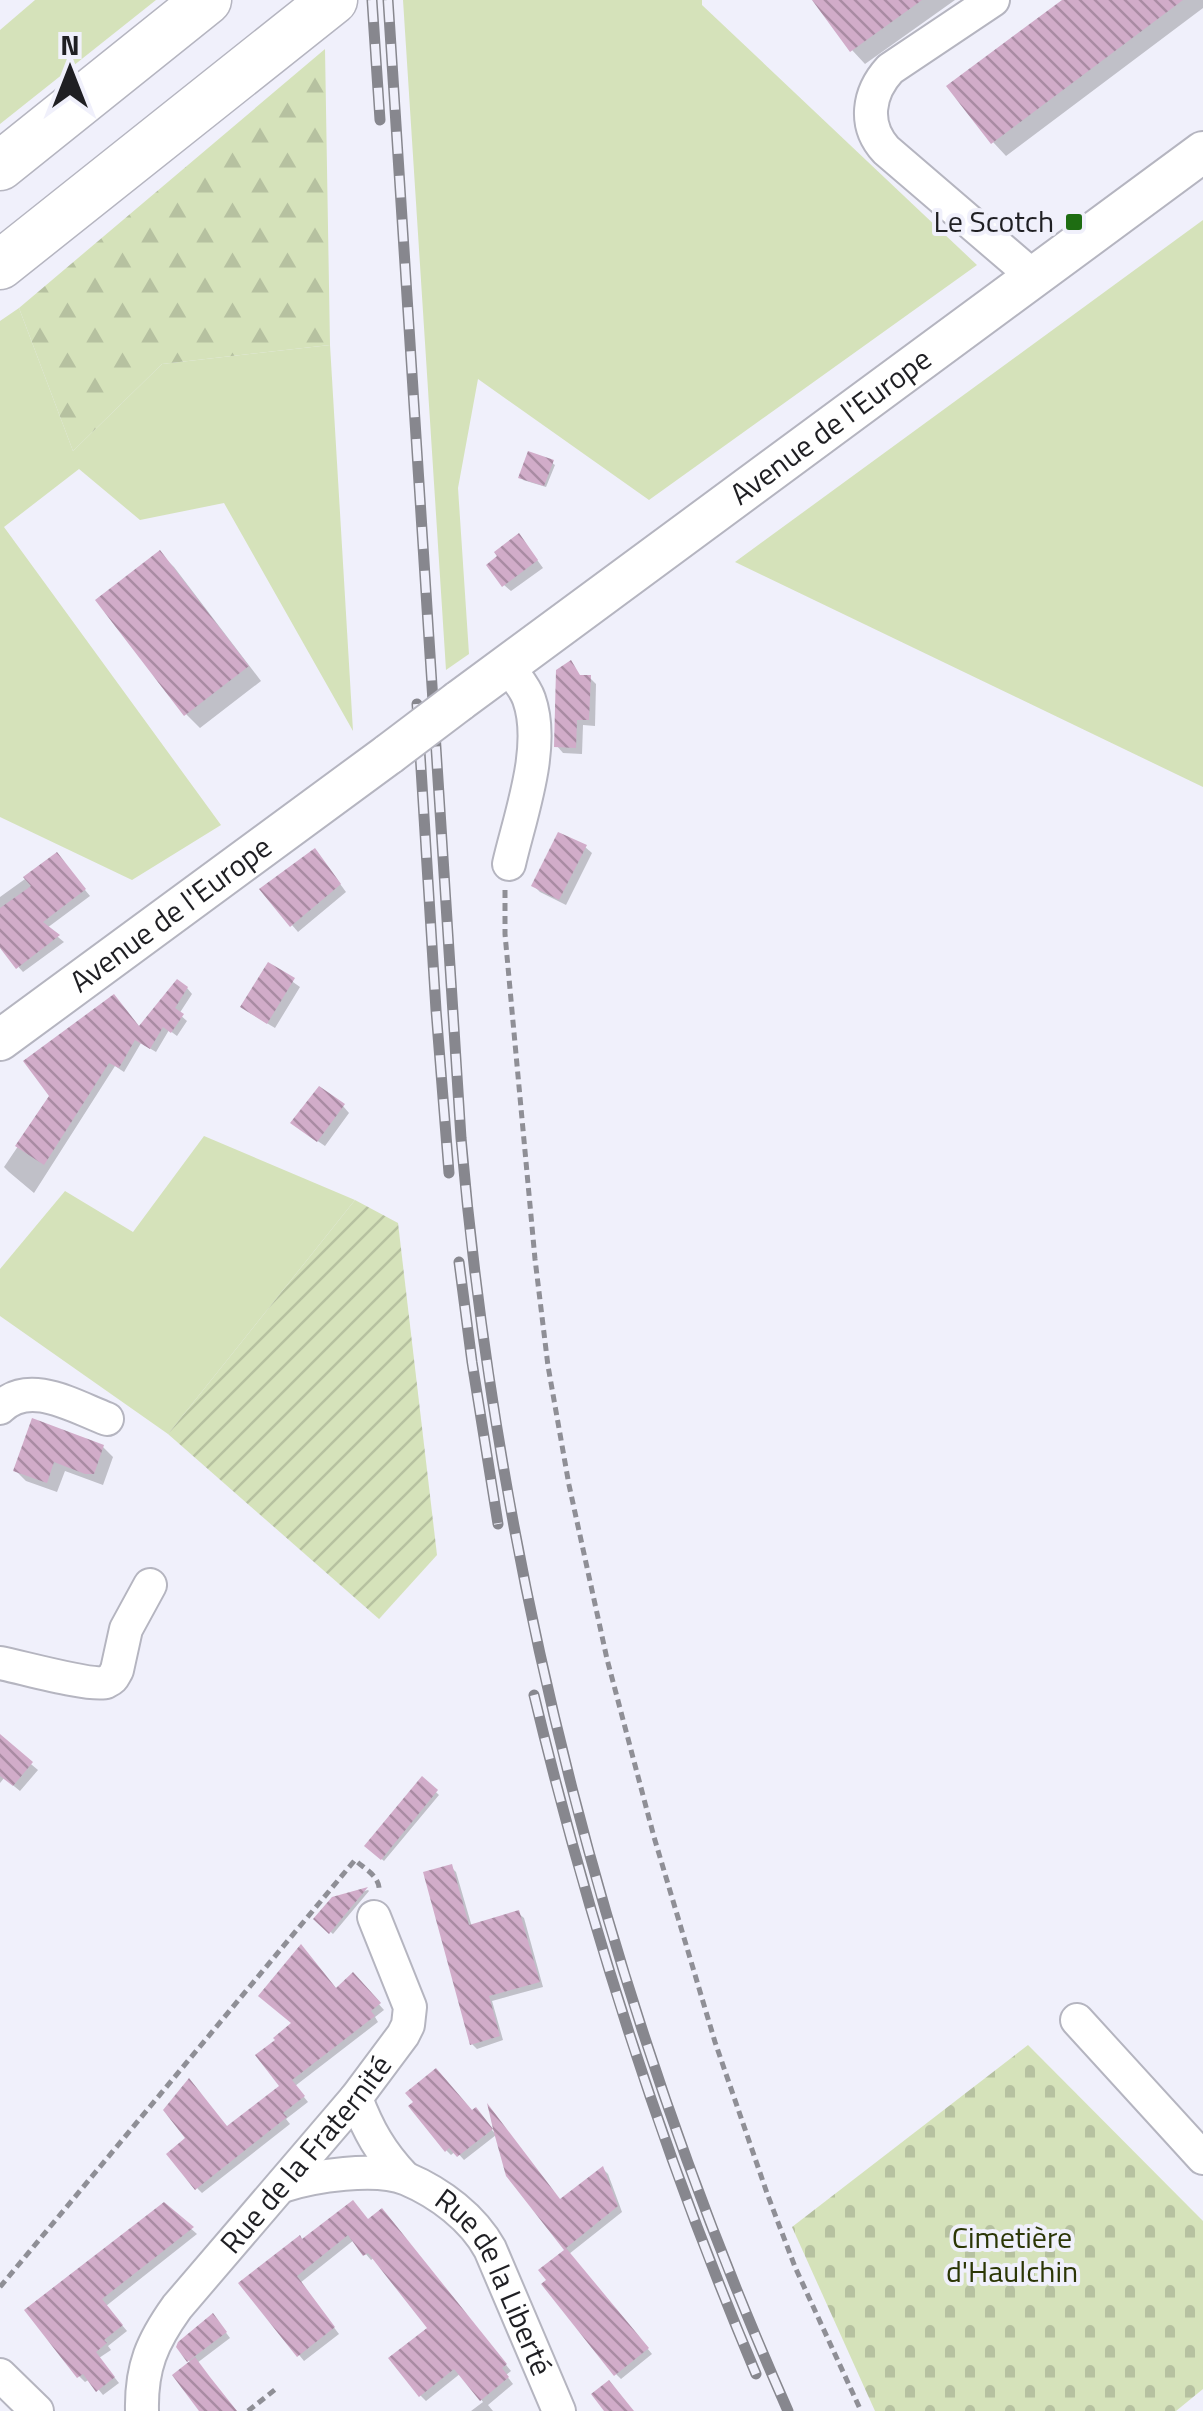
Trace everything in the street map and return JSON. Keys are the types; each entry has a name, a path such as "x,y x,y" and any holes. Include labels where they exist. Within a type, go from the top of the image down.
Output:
{"highway":[{"path":"0,166 207,0"},
{"path":"0,265 333,0"}],"main road":[{"name":"Avenue de l'Europe","path":"0,1040 1203,152"}],"street":[{"path":"993,0 900,60 881,78 871,106 872,130 886,150 1034,277"},
{"path":"508,666 529,699 535,732 530,774 508,864"},
{"path":"0,1408 15,1396 38,1395 107,1420"},
{"path":"0,1663 92,1683 108,1681 117,1670 130,1619 150,1586"},
{"name":"Rue de la Fraternité","path":"142,2411 151,2347 177,2307 356,2098 403,2035 410,2016 406,1997 374,1917"},
{"path":"1078,2020 1203,2158"},
{"name":"Rue de la Liberté","path":"356,2098 380,2151 404,2178 450,2204 483,2237 559,2411"},
{"name":"Rue de la Liberté","path":"282,2186 306,2178 342,2174 404,2178"},
{"path":"0,2375 36,2411"}],"path":[{"path":"508,864 504,910 535,1259 562,1450 598,1619 654,1837 714,2042 807,2296 861,2411"},
{"path":"0,2287 355,1860 380,1886 374,1917"},
{"path":"248,2411 277,2388"}],"green space":[{"path":"35,0 156,0 0,124 0,30"},
{"path":"403,0 702,0 702,5 977,265 649,500 478,379 458,488 469,654 446,670"},
{"path":"325,49 330,345 162,364 73,451 19,308"},
{"path":"1203,220 1203,787 735,562"},
{"path":"19,308 73,451 162,364 330,345 353,731 224,503 140,520 79,469 4,527 221,825 132,880 0,817 0,321"},
{"path":"204,1136 355,1200 168,1434 0,1316 0,1269 65,1191 133,1232"},
{"path":"355,1200 398,1223 437,1555 379,1619 168,1434"},
{"name":"Cimetière d'Haulchin","path":"1028,2045 1203,2221 1203,2389 1176,2411 875,2411 792,2227"}],"building":[{"path":"812,0 922,0 850,52"},
{"path":"1062,0 1183,0 991,144 946,86"},
{"path":"528,451 554,460 544,486 518,478"},
{"path":"519,533 538,560 502,587 486,565 497,556 494,552"},
{"path":"160,550 249,666 184,716 95,600"},
{"path":"571,660 580,675 591,675 589,720 577,720 576,748 554,747 556,670"},
{"path":"558,832 587,845 559,900 531,886"},
{"path":"315,848 341,884 290,927 259,889"},
{"path":"57,852 86,889 43,922 60,935 16,969 0,948 0,908 31,886 23,877"},
{"path":"268,962 295,978 267,1024 240,1007"},
{"path":"177,979 188,987 175,1008 184,1014 171,1033 163,1027 150,1049 135,1040 119,1068 109,1063 44,1165 15,1146 49,1096 23,1061 114,994 139,1026"},
{"path":"319,1086 345,1104 317,1142 290,1123"},
{"path":"32,1418 104,1445 94,1474 54,1462 47,1483 13,1471"},
{"path":"0,1734 33,1762 13,1786 0,1776"},
{"path":"422,1776 438,1790 381,1860 364,1846"},
{"path":"452,1864 469,1925 519,1910 540,1982 489,1996 500,2036 470,2045 423,1872"},
{"path":"368,1887 329,1934 313,1919 332,1897"},
{"path":"301,1944 336,1988 353,1972 381,2003 371,2011 375,2016 292,2080 305,2096 283,2113 287,2117 195,2190 166,2154 185,2138 163,2110 189,2078 227,2126 279,2086 255,2055 291,2023 258,1996"},
{"path":"436,2068 493,2129 457,2157 449,2148 445,2152 408,2106 413,2102 405,2093"},
{"path":"487,2103 560,2199 603,2166 618,2206 566,2248 649,2348 614,2376 541,2284 546,2280 538,2270 564,2250 506,2176"},
{"path":"353,2200 368,2219 382,2208 507,2364 502,2368 509,2377 480,2401 454,2369 419,2397 388,2358 427,2328 368,2253 363,2256 348,2235 297,2276 335,2327 297,2357 238,2283"},
{"path":"164,2202 194,2227 102,2299 123,2325 96,2352 115,2377 96,2392 83,2374 77,2378 24,2310"},
{"path":"213,2313 227,2332 187,2362 176,2347 178,2342"},
{"path":"195,2357 237,2411 199,2411 172,2375"},
{"path":"609,2380 634,2411 604,2411 591,2394"}],"railway":[{"path":"372,0 380,120"},
{"path":"388,0 461,1138 479,1302 503,1465 534,1627 572,1788 616,1947 667,2104 724,2259 788,2411"},
{"path":"417,704 449,1173"},
{"path":"459,1262 498,1524"},
{"path":"534,1695 579,1868 631,2039 690,2208 756,2374"}],"place":[{"name":"Le Scotch","path":"1074,222"}]}
